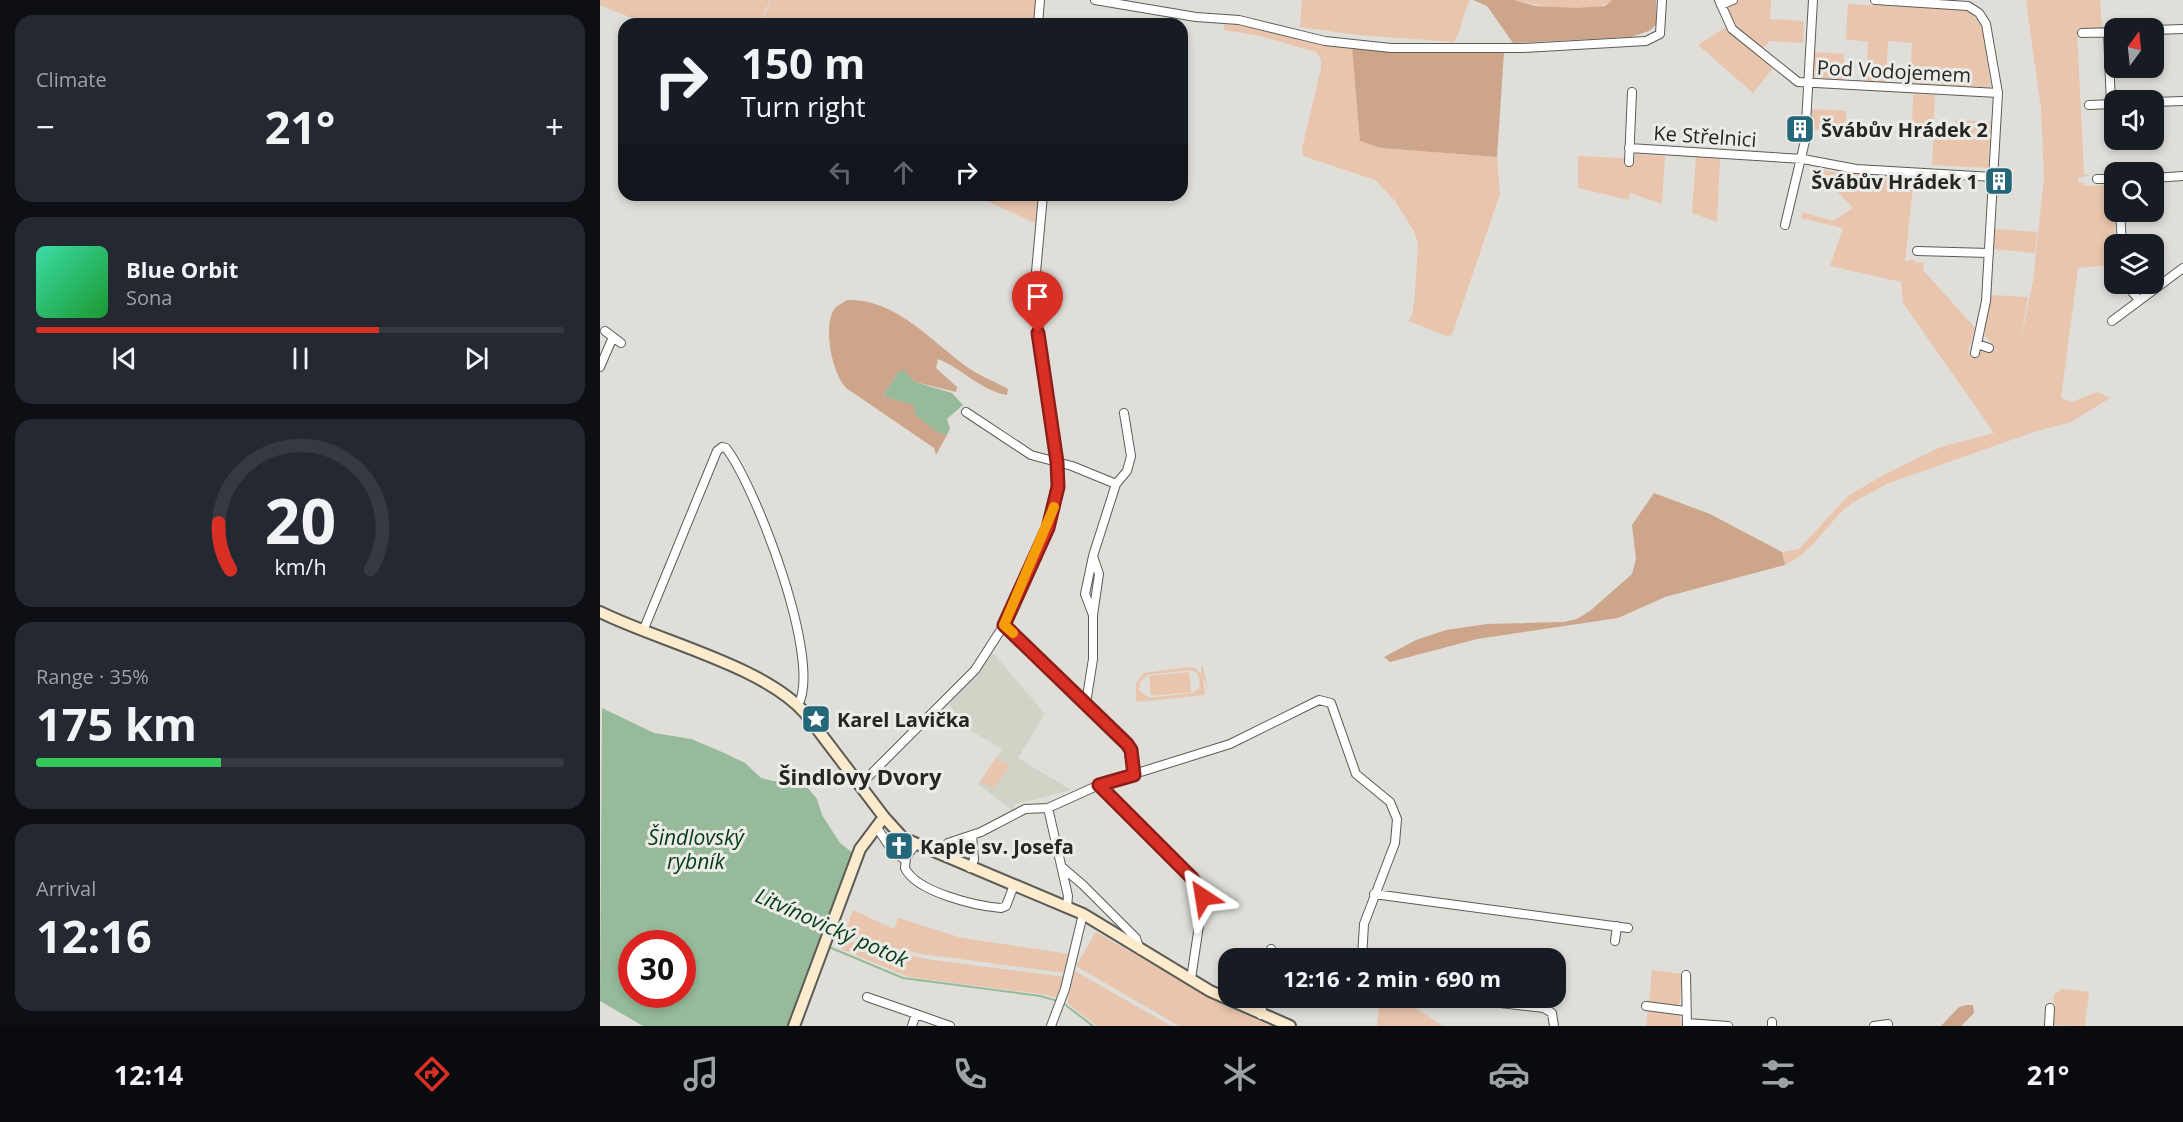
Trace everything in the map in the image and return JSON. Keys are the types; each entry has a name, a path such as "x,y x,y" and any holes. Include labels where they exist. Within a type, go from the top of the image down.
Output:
{"street":[{"path":"1038,18 1040,0"},
{"path":"1095,0 1196,17 1239,20 1325,41 1391,48 1522,48 1646,41 1660,34 1662,0"},
{"path":"1720,2 1734,0"},
{"path":"1785,225 1803,159 1813,0"},
{"path":"1875,0 1961,5 1979,13 1988,30 1998,93 1986,302 1976,349 1989,348"},
{"name":"Pod Vodojemem","path":"1720,2 1732,28 1793,80 1809,84 1998,93"},
{"path":"2164,30 2183,29"},
{"path":"2082,33 2104,32"},
{"name":"Ke Střelnici","path":"1629,162 1632,92"},
{"path":"2164,102 2183,101"},
{"path":"2089,105 2104,104"},
{"name":"Ke Střelnici","path":"1629,148 1803,159 1840,168 1993,177"},
{"path":"2164,177 2183,176"},
{"path":"2097,178 2104,178"},
{"path":"860,785 966,680 1004,625 1052,515 1058,487 1057,462 1034,294 1042,201"},
{"path":"1917,250 1989,254"},
{"path":"2112,321 2183,268"},
{"path":"2134,294 2139,300"},
{"path":"605,331 621,343"},
{"path":"600,367 613,337"},
{"path":"966,412 1031,455 1116,484"},
{"path":"1086,703 1093,660 1093,615 1099,574 1093,556 1116,484 1127,471 1131,456 1124,413"},
{"path":"643,631 717,451 722,447 726,448 749,489 774,548 793,612 804,671 802,698 798,705"},
{"path":"600,612 755,677 798,705 884,817 903,838 1083,914 1191,979 1261,1015 1290,1026"},
{"path":"1004,625 1127,744 1131,750 1134,775"},
{"path":"948,843 972,835 1025,809 1048,808 1099,785 1230,744 1319,700 1328,700 1356,774 1390,802 1395,810 1398,834 1364,924 1363,948"},
{"path":"1099,785 1192,878 1201,891 1202,905 1191,979"},
{"path":"1048,808 1068,897 1067,907"},
{"path":"794,1026 860,849 884,817"},
{"path":"876,826 891,849 905,860 908,873 932,891 997,907 1006,906 1014,885"},
{"path":"970,868 974,860 972,835"},
{"path":"905,860 915,844"},
{"path":"1062,867 1129,931 1140,944 1140,950"},
{"path":"1374,894 1628,928"},
{"path":"1051,1026 1065,989 1083,914"},
{"path":"1615,941 1617,926"},
{"path":"1686,975 1687,1024 1728,1026"},
{"path":"867,997 950,1026"},
{"path":"1646,1006 1685,1011"},
{"path":"1261,1015 1262,1008"},
{"path":"1544,1008 1552,1013 1554,1026"},
{"path":"2049,1026 2050,1008"},
{"path":"912,1026 916,1014"},
{"path":"1875,1026 1888,1024"}],"shaded area":[{"path":"600,0 770,0 762,18 631,18 600,5"},
{"path":"771,0 1037,0 1036,18 764,18"},
{"path":"1302,0 1470,0 1454,42 1358,35 1300,27"},
{"path":"1473,0 1514,0 1535,6 1577,8 1605,6 1612,0 1656,0 1656,25 1649,31 1631,37 1513,43 1487,6"},
{"path":"1514,0 1612,0 1592,8 1579,9 1550,7"},
{"path":"1740,0 1771,0 1770,19 1804,21 1803,43 1770,41 1762,49 1734,27 1726,10 1727,4"},
{"path":"2026,0 2100,0 2102,28 2077,30 2084,174 2091,175 2078,178 2078,182 2083,183 2084,186 2104,185 2104,222 2114,222 2115,234 2104,234 2104,266 2078,268 2061,398 2072,402 2097,392 2110,398 2071,422 2034,432 1889,483 1842,511 1804,553 1785,565 1782,552 1799,549 1848,496 1885,474 1941,447 1994,433 1903,303 1901,282 1830,266 1843,228 1801,218 1802,212 1833,221 1853,208 1819,172 1822,169 1836,173 1914,178 1905,262 1912,259 1916,263 1924,262 1923,270 1975,328 1968,353 1988,351 1989,344 1999,352 1984,335 1991,295 2028,297 2020,344 2033,281 2044,179 2041,109"},
{"path":"1848,4 1964,10 1972,14 1982,26 1991,87 1910,84 1912,43 1888,41 1886,82 1866,81 1868,42 1846,39"},
{"path":"1224,23 1246,25 1352,47 1381,148 1497,157 1500,194 1452,335 1447,336 1408,321 1412,316 1415,294 1418,243 1414,231 1395,201 1375,180 1303,156 1302,149 1321,68 1321,59 1316,52 1260,36 1224,30"},
{"path":"1726,27 1773,68 1753,93 1698,45"},
{"path":"1352,47 1399,53 1504,52 1497,157 1381,148 1360,141"},
{"path":"1814,52 1844,54 1843,79 1814,77"},
{"path":"1913,94 1935,95 1933,129 1912,127"},
{"path":"1811,109 1846,111 1845,131 1810,129"},
{"path":"1956,120 1991,122 1988,168 1932,165 1934,129 1955,131"},
{"path":"1636,154 1665,156 1662,204 1630,193 1629,200 1578,188 1578,156 1624,158 1624,165 1628,167 1633,165"},
{"path":"1696,157 1720,159 1717,222 1692,213"},
{"path":"987,201 1038,201 1035,223"},
{"path":"1994,229 2037,232 2035,253 1993,249"},
{"path":"847,300 864,301 896,313 972,370 1008,389 1007,395 988,389 938,359 936,368 957,387 956,392 915,382 904,371 899,371 883,396 915,405 938,432 947,435 936,455 934,448 846,388 841,381 830,349 829,326 835,308"},
{"path":"1654,493 1710,514 1782,552 1785,565 1665,597 1618,618 1477,639 1390,662 1384,657 1416,640 1446,630 1487,624 1564,622 1577,619 1590,611 1632,574 1636,559 1632,525"},
{"path":"993,653 1045,714 1018,758 1071,790 1013,805 1013,811 978,784 1002,749 966,728 949,704"},
{"path":"1201,666 1203,666 1209,694 1203,675 1205,695 1136,702 1136,683 1144,673 1188,667 1195,668 1202,674","holes":["1190,670 1197,673 1200,680 1199,688 1192,693 1149,698 1139,690 1140,682 1148,675"]},
{"path":"1189,672 1191,692 1151,696 1149,676"},
{"path":"996,758 1009,766 993,789 981,781"},
{"path":"853,910 894,929 898,918 962,938 1070,954 1066,973 922,954 844,936"},
{"path":"1096,932 1218,1002 1218,1008 1230,1008 1273,1026 1179,1026 1076,966"},
{"path":"844,940 926,959 1065,977 1059,999 1047,995 923,979 906,976 841,949"},
{"path":"1652,970 1682,974 1680,1002 1677,1006 1649,1002"},
{"path":"1075,971 1171,1026 1097,1026 1067,1003"},
{"path":"2062,989 2089,992 2085,1026 2053,1025 2054,994"},
{"path":"1973,1005 1974,1013 1961,1026 1941,1026 1959,1007"},
{"path":"1379,1008 1415,1008 1443,1026 1377,1026"},
{"path":"1648,1010 1679,1014 1682,1026 1646,1026"}],"water":[{"path":"904,370 915,382 952,393 963,405 947,419 950,429 947,435 938,432 915,415 914,405 883,396 899,371"},
{"name":"Šindlovský rybník","path":"602,708 654,733 691,739 722,752 745,763 761,778 773,781 793,781 807,787 817,799 822,815 840,843 853,853 790,1026 643,1026 600,1001"}],"waterway":[{"name":"Litvínovický potok","path":"829,947 903,978 1040,996 1058,1001"},
{"name":"Litvínovický potok","path":"1063,1003 1093,1026"}],"slow traffic":[{"path":"1013,633 1004,625 1048,528 1054,507"}],"place":[{"name":"Švábův Hrádek 2","path":"1800,129"},
{"name":"Švábův Hrádek 1","path":"1999,181"},
{"name":"Karel Lavička","path":"816,719"},
{"name":"Kaple sv. Josefa","path":"899,846"}],"district":[{"name":"Šindlovy Dvory","path":"860,776"}],"route":[{"path":"1038,333 1057,462 1058,487 1056,503 1048,528 1004,625 1127,744 1131,750 1134,775 1099,785 1112,801 1192,878 1203,897"}]}
